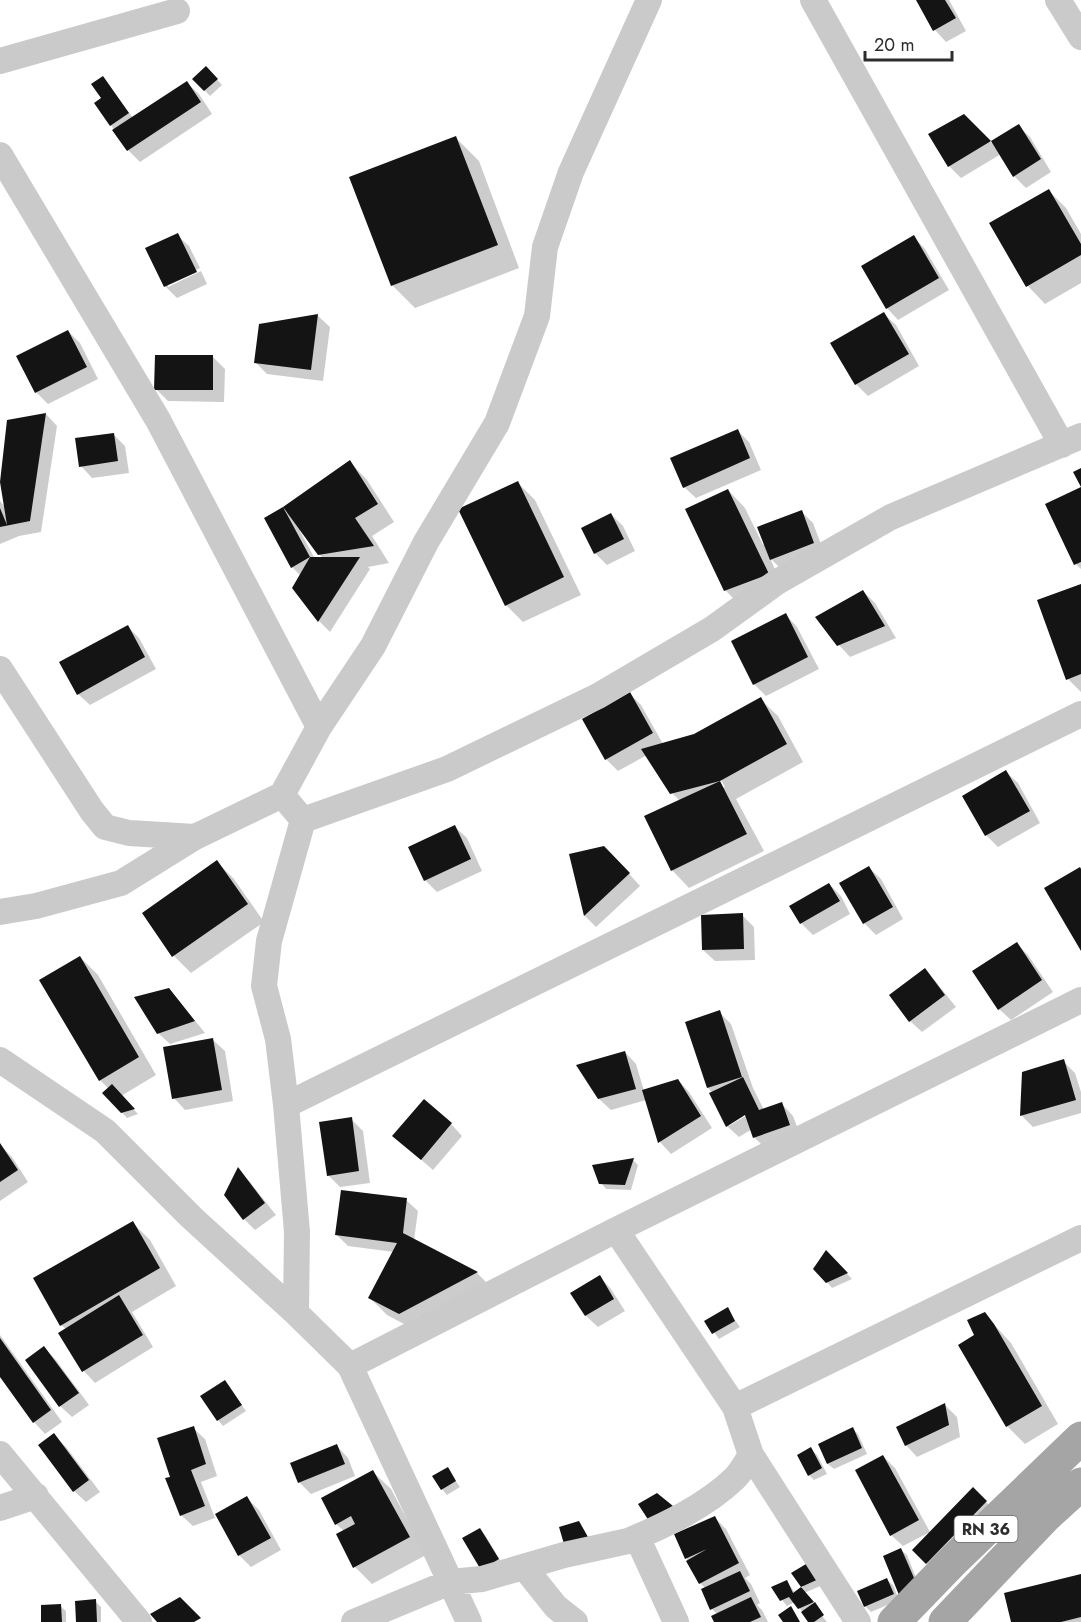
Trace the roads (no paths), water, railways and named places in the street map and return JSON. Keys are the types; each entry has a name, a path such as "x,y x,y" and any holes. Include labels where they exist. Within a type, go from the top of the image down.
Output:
{"main road":[{"name":"RN 36","path":"894,1622 953,1561 1081,1438"},
{"name":"RN 36","path":"945,1622 1045,1517 1081,1484"}],"street":[{"path":"0,912 36,906 121,883 195,837 282,795 319,727 373,646 426,542 497,423 537,316 545,247 571,172 649,0"},
{"path":"303,820 447,769 598,696 712,629 777,582 891,517 1071,440 813,0"},
{"path":"1058,0 1081,37"},
{"path":"0,61 177,11"},
{"path":"0,155 158,420 319,727"},
{"path":"0,669 92,811 105,826 129,834 195,837"},
{"path":"286,1105 1081,714"},
{"path":"282,795 303,820"},
{"path":"297,1313 297,1232 286,1105 278,1039 264,986 269,941 303,820"},
{"path":"350,1366 616,1230 1081,1000"},
{"path":"0,1060 105,1131 191,1217 297,1313 350,1366 469,1622"},
{"path":"616,1230 735,1407 751,1455 858,1622"},
{"path":"735,1407 1081,1238"},
{"path":"0,1454 139,1622"},
{"path":"354,1622 450,1582 482,1580 564,1555 628,1541 687,1514 736,1477 751,1455"},
{"path":"0,1508 36,1496"},
{"path":"637,1537 676,1622"},
{"path":"524,1567 556,1607 575,1622"}]}
